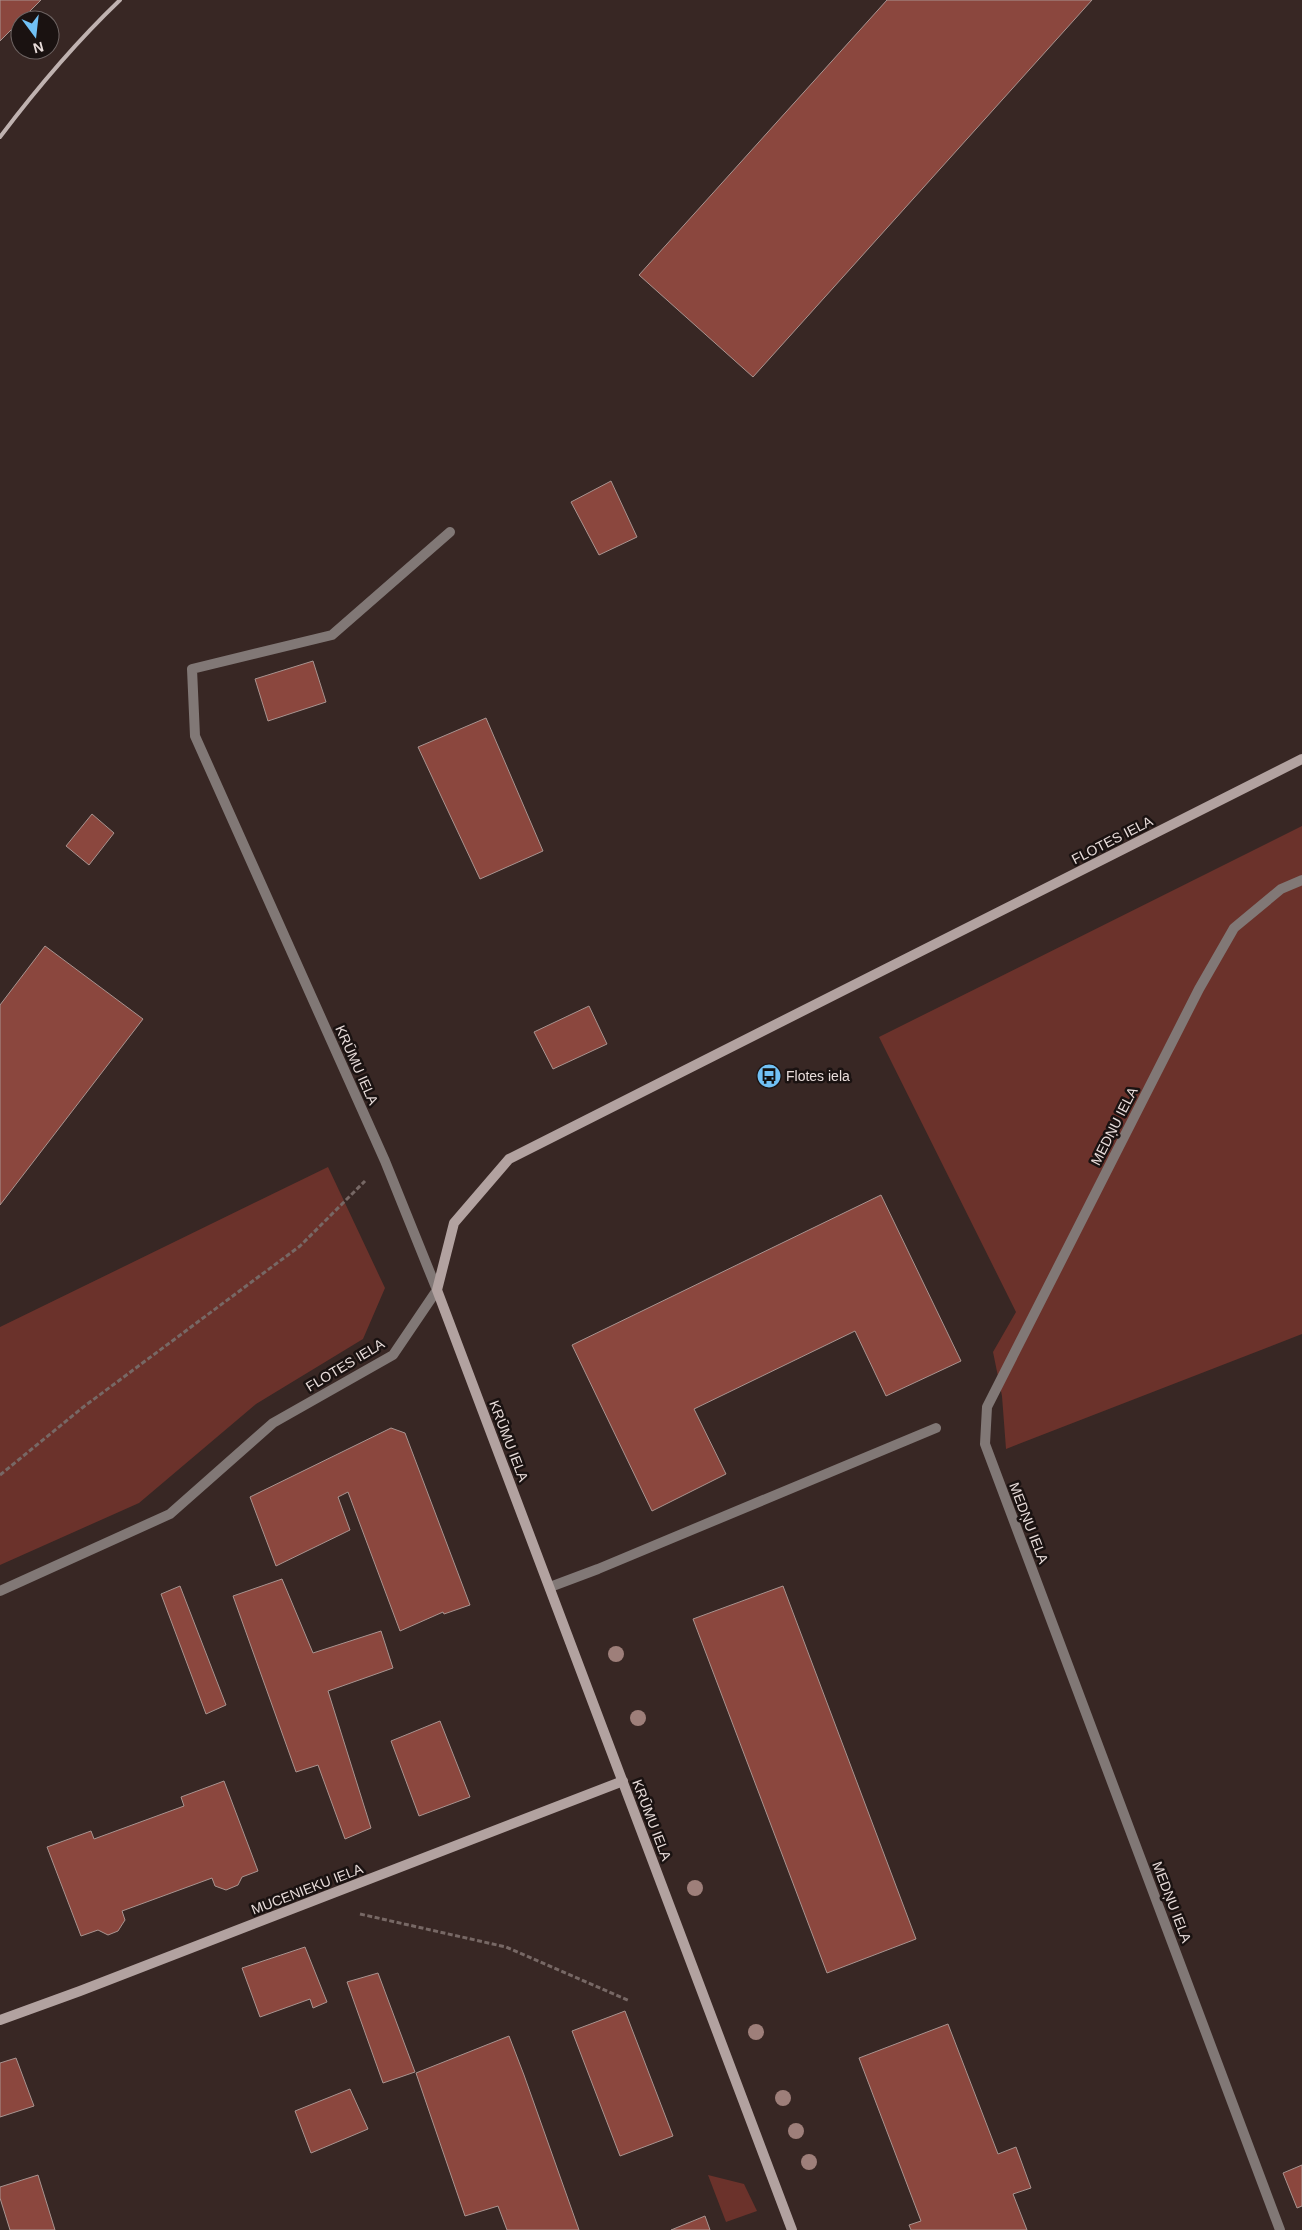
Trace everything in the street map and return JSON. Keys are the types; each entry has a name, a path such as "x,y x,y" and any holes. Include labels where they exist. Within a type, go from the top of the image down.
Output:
{"street":[{"name":"KRŪMU IELA","path":"450,532 332,635 192,669 196,736 384,1161 437,1290 792,2230"},
{"name":"FLOTES IELA","path":"0,1591 170,1514 273,1423 394,1355 437,1290 454,1223 509,1159 1302,759"},
{"name":"MEDŅU IELA","path":"1280,2230 985,1444 987,1407 1199,989 1234,928 1282,890 1302,880"},
{"path":"550,1587 598,1569 936,1428"},
{"name":"MUCENIEKU IELA","path":"0,2020 80,1991 623,1781"}],"path":[{"path":"0,1475 82,1408 300,1246 384,1161"},
{"path":"360,1914 506,1947 630,2001"}],"shaded area":[{"path":"1302,826 1302,1334 1006,1449 1002,1396 993,1352 1016,1312 879,1037"},
{"path":"328,1167 385,1288 363,1339 256,1404 139,1503 0,1565 0,1327"},
{"path":"708,2175 744,2184 757,2211 726,2222"}],"building":[{"path":"0,0 41,0 31,10 10,10 10,31 0,41"},
{"path":"887,0 1092,0 753,377 639,275"},
{"path":"611,481 637,537 599,555 571,502"},
{"path":"313,661 326,702 268,721 255,679"},
{"path":"486,718 543,851 480,879 418,747"},
{"path":"92,814 114,833 89,865 66,846"},
{"path":"45,946 143,1019 0,1205 0,1005"},
{"path":"589,1006 607,1044 553,1069 534,1032"},
{"path":"881,1195 961,1361 886,1396 855,1331 694,1409 726,1474 652,1511 572,1345"},
{"path":"391,1428 405,1433 470,1605 444,1614 443,1612 400,1631 348,1492 338,1497 350,1530 276,1566 250,1497"},
{"path":"282,1579 313,1653 381,1631 393,1668 328,1691 371,1828 345,1839 318,1765 296,1772 233,1596"},
{"path":"180,1586 226,1705 206,1714 161,1594"},
{"path":"783,1586 916,1939 827,1973 693,1619"},
{"path":"440,1721 470,1797 419,1816 391,1741"},
{"path":"224,1781 258,1871 242,1877 238,1885 226,1890 215,1886 212,1878 122,1911 125,1920 118,1931 108,1935 98,1930 81,1936 47,1847 91,1831 94,1839 184,1806 181,1797"},
{"path":"305,1947 327,2002 313,2008 310,1999 260,2017 242,1968"},
{"path":"378,1973 415,2072 383,2083 347,1982"},
{"path":"625,2011 673,2136 620,2156 572,2031"},
{"path":"948,2024 998,2154 1016,2147 1031,2188 1013,2194 1027,2230 911,2230 909,2225 921,2221 859,2058"},
{"path":"509,2036 579,2230 507,2230 498,2206 465,2216 416,2073"},
{"path":"16,2058 34,2106 0,2117 0,2063"},
{"path":"350,2089 368,2129 311,2153 295,2111"},
{"path":"1302,2165 1302,2206 1297,2208 1283,2173"},
{"path":"38,2175 55,2230 10,2230 0,2198 0,2187"},
{"path":"705,2216 710,2230 671,2230"}],"railway":[{"path":"0,137 57,66 120,0"}],"place":[{"name":"Flotes iela","path":"769,1076"}]}
